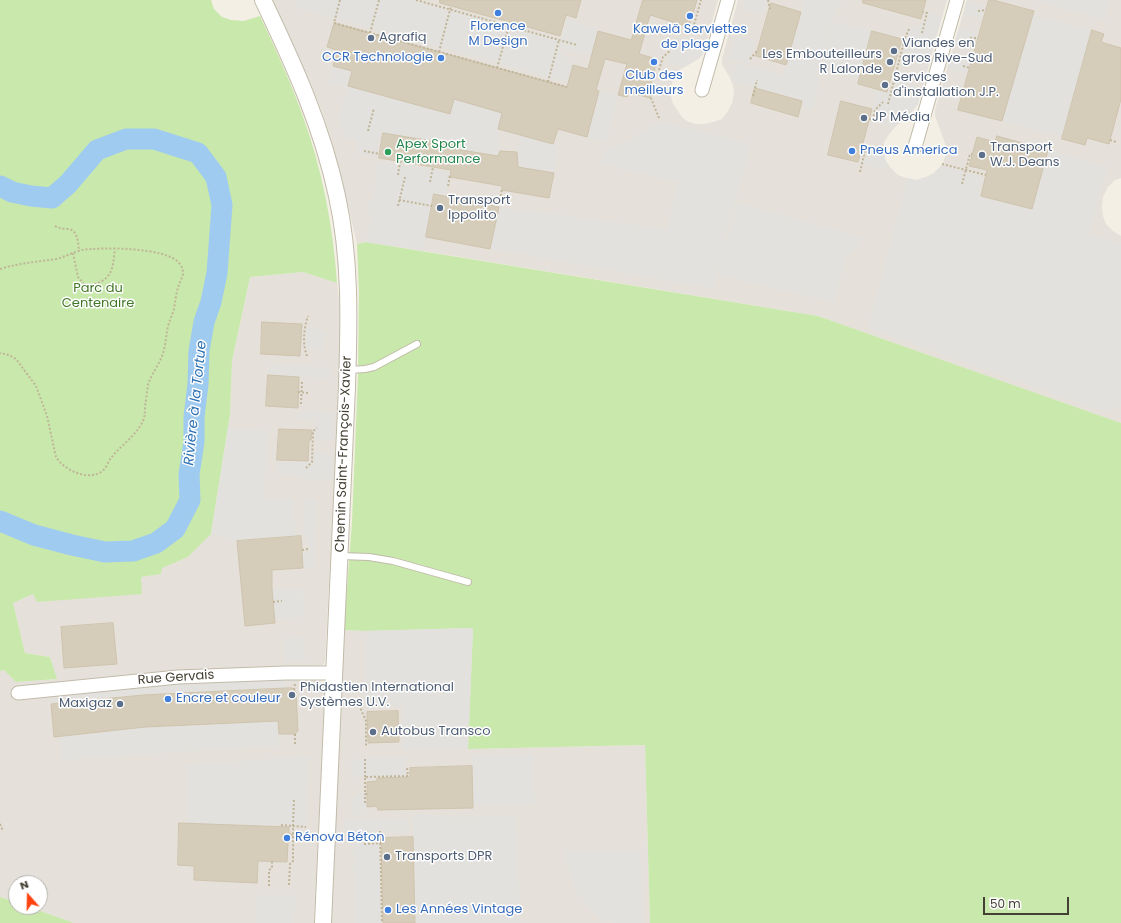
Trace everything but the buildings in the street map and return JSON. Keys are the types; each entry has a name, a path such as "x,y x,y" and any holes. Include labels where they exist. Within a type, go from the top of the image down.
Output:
{"street":[{"name":"Chemin Saint-François-Xavier","path":"263,0 309,101 323,142 337,196 347,265 347,370 323,923"},
{"path":"702,90 728,0"},
{"path":"915,147 957,0"},
{"name":"Rue Gervais","path":"18,693 178,677 286,673 334,673"}],"lane":[{"path":"347,370 365,370 374,367 417,344"},
{"path":"339,556 369,557 392,561 468,582"}],"path":[{"path":"340,0 334,23 567,87"},
{"path":"370,33 379,0"},
{"path":"416,0 577,45"},
{"path":"692,32 701,0"},
{"path":"768,0 770,9"},
{"path":"438,6 439,2"},
{"path":"439,52 451,6"},
{"path":"978,11 986,10"},
{"path":"922,33 927,13 923,12"},
{"path":"692,17 696,18"},
{"path":"502,24 503,20"},
{"path":"497,68 510,22"},
{"path":"888,104 904,42 910,29"},
{"path":"549,37 550,33"},
{"path":"970,38 978,38"},
{"path":"548,82 559,40"},
{"path":"750,59 758,50"},
{"path":"659,70 663,57 670,52"},
{"path":"963,66 970,68"},
{"path":"753,96 758,80"},
{"path":"654,86 651,98 659,118"},
{"path":"955,92 963,94"},
{"path":"869,119 873,120 875,110 882,102"},
{"path":"368,131 374,108"},
{"path":"1110,140 1116,142"},
{"path":"860,172 866,147 862,146"},
{"path":"364,151 380,154"},
{"path":"962,184 970,154 972,154"},
{"path":"859,159 863,160"},
{"path":"398,175 400,162"},
{"path":"942,164 986,175"},
{"path":"430,182 433,167"},
{"path":"448,186 450,175"},
{"path":"398,206 404,177"},
{"path":"501,196 502,188"},
{"path":"399,200 432,206"},
{"path":"55,226 74,231 78,240 79,251"},
{"path":"73,253 78,277 84,284 92,285 98,284 111,273 115,249"},
{"path":"0,269 25,262 57,259 79,251 128,249 164,255 176,260 182,266 183,274 166,336 164,352 149,384 145,406 145,416 140,428 110,458 104,470 101,472 94,475 83,475 74,472 56,457 47,416 36,386 16,359 10,355 0,353"},
{"path":"306,356 304,340 305,325 308,316"},
{"path":"301,404 302,381"},
{"path":"298,392 309,393"},
{"path":"306,468 312,462 312,435 317,428"},
{"path":"302,550 308,549"},
{"path":"273,602 282,601"},
{"path":"359,705 367,721 366,746"},
{"path":"295,734 295,744"},
{"path":"365,758 365,803"},
{"path":"365,777 408,776 407,768"},
{"path":"289,885 290,864 292,861 294,798"},
{"path":"0,824 3,831"},
{"path":"281,825 306,827"},
{"path":"380,831 382,922"},
{"path":"364,844 381,843"},
{"path":"269,886 269,870 272,868 272,861"}],"shaded area":[{"path":"272,0 718,0 702,55 678,71 674,77 670,90 673,104 682,117 695,124 704,124 722,119 732,103 734,94 733,85 722,65 722,59 738,0 947,0 918,104 911,113 895,127 884,143 885,160 890,167 898,175 916,180 934,173 942,165 945,157 945,143 935,116 935,110 967,0 1121,0 1121,178 1115,180 1108,187 1103,197 1102,206 1106,224 1121,236 1121,423 818,316 375,243 366,242 357,244 333,145 323,114 311,84"},
{"path":"295,0 412,0 560,41 566,20 599,28 592,55 559,48 558,51 573,65 568,82 297,8"},
{"path":"745,0 767,0 763,14 743,9"},
{"path":"805,0 842,0 839,9 836,9 812,110 801,107 802,101 731,81 737,63 783,75"},
{"path":"1034,0 1110,0 1105,20"},
{"path":"966,1 985,7 981,18 963,14"},
{"path":"928,13 942,16 930,59 903,52 909,29 926,21"},
{"path":"1033,15 1092,30 1063,137 1002,121"},
{"path":"834,21 872,31 859,79 821,70"},
{"path":"959,28 977,33 973,46 955,41"},
{"path":"675,37 706,46 702,55 685,67 666,62"},
{"path":"735,37 755,42 749,65 729,59"},
{"path":"951,56 969,61 966,73 947,69"},
{"path":"333,66 502,113 498,129 500,151 498,156 455,149 456,145 381,133 377,156 357,153 357,140 345,138 339,121 347,88 327,83"},
{"path":"895,80 922,87 918,104 895,127 874,122 877,110 872,109 877,89 892,93"},
{"path":"943,83 962,89 959,100 940,95"},
{"path":"599,91 618,95 606,142 587,137"},
{"path":"660,122 751,144 725,237 728,237 736,203 863,237 846,258 834,302 718,275 722,258 713,289 490,249 499,207 667,229 678,182 601,164 604,151 628,141"},
{"path":"521,135 559,146 554,173 518,167 517,152"},
{"path":"867,147 884,150 885,160 889,165 883,169 863,164"},
{"path":"1048,150 1107,167 1089,234 1121,243 1121,405 1105,412 868,328 908,178 916,180 926,177 934,173 942,165 982,176 978,195 1032,209"},
{"path":"378,161 450,173 446,197 434,195 423,251 366,242 370,223 367,200 374,199 375,176"},
{"path":"303,272 337,283 341,315 340,367 325,662 323,665 318,666 173,672 13,687 14,698 124,688 286,679 317,679 325,687 314,923 74,923 48,914 48,875 8,875 8,900 0,897 0,671 4,670 17,682 56,679 50,657 25,653 13,603 33,594 142,594 140,577 161,574 161,568 188,557 211,534 230,414 232,361 250,277"},
{"path":"306,325 327,333 323,340 323,350 305,349"},
{"path":"269,364 331,368 331,378 268,375"},
{"path":"308,411 335,413 334,440 315,440 315,420 298,419 299,414"},
{"path":"228,429 268,431 264,492 265,500 293,498 296,537 237,541 228,537 211,534"},
{"path":"314,453 332,454 331,479 306,479 292,474 277,475 277,460 313,462"},
{"path":"305,499 316,500 314,567 303,568 302,554 309,553 308,543 303,532"},
{"path":"272,589 303,589 304,617 275,618"},
{"path":"473,628 468,749 645,745 650,923 331,923 344,630 365,631"},
{"path":"473,628 468,749 402,750 402,706 364,705 367,631"},
{"path":"303,638 305,660 285,661 284,639"},
{"path":"286,673 286,689 143,695 51,704 50,690"},
{"path":"278,721 279,745 62,760 60,737 145,727"},
{"path":"534,754 535,804 473,806 472,755"},
{"path":"308,756 306,826 275,823 274,827 186,823 186,765"},
{"path":"406,757 406,775 352,777 351,759"},
{"path":"358,793 364,793 364,796 367,796 367,815 352,815 352,798 357,798"},
{"path":"413,815 447,815 447,817 515,816 521,923 415,923"},
{"path":"409,819 409,831 344,832 344,820"},
{"path":"353,840 379,840 381,923 354,923"},
{"path":"641,850 642,923 613,923 601,920 577,893 564,852"},
{"path":"256,895 296,895 294,923 256,923"}],"green space":[{"name":"Parc du Centenaire","path":"0,0 211,0 214,9 222,17 231,20 244,21 260,16 277,52 309,134 326,197 333,240 337,283 303,272 250,277 232,361 230,414 211,534 188,557 162,568 161,574 141,577 142,594 37,602 33,594 13,603 25,653 50,657 57,679 16,682 4,670 0,671"},
{"path":"366,242 818,316 1121,423 1121,923 650,923 645,745 468,749 473,628 367,631 344,630 352,521 358,375 359,293 357,244"},
{"path":"0,897 8,900 8,915 48,915 48,914 74,923 0,923"}],"waterway":[{"name":"Rivière à la Tortue","path":"0,186 12,192 52,198 68,184 97,150 126,139 154,139 198,153 216,177 222,205 217,273 211,302 204,322 199,351 198,384 194,417 194,442 189,474 190,500 175,529 156,543 133,551 105,552 34,535 0,521"}],"place":[{"name":"Florence M Design","path":"498,13"},
{"name":"Kawelä Serviettes de plage","path":"690,16"},
{"name":"Agrafiq","path":"371,38"},
{"name":"Viandes en gros Rive-Sud","path":"894,51"},
{"name":"CCR Technologie","path":"441,58"},
{"name":"Club des meilleurs","path":"654,62"},
{"name":"Les Embouteilleurs R Lalonde","path":"890,62"},
{"name":"Services d'installation J.P.","path":"885,85"},
{"name":"JP Média","path":"864,118"},
{"name":"Pneus America","path":"852,151"},
{"name":"Apex Sport Performance","path":"388,152"},
{"name":"Transport W.J. Deans","path":"982,155"},
{"name":"Transport Ippolito","path":"440,208"},
{"name":"Phidastien International Systèmes U.V.","path":"292,695"},
{"name":"Encre et couleur","path":"168,699"},
{"name":"Maxigaz","path":"120,704"},
{"name":"Autobus Transco","path":"373,732"},
{"name":"Rénova Béton","path":"287,838"},
{"name":"Transports DPR","path":"387,857"},
{"name":"Les Années Vintage","path":"388,910"}]}
